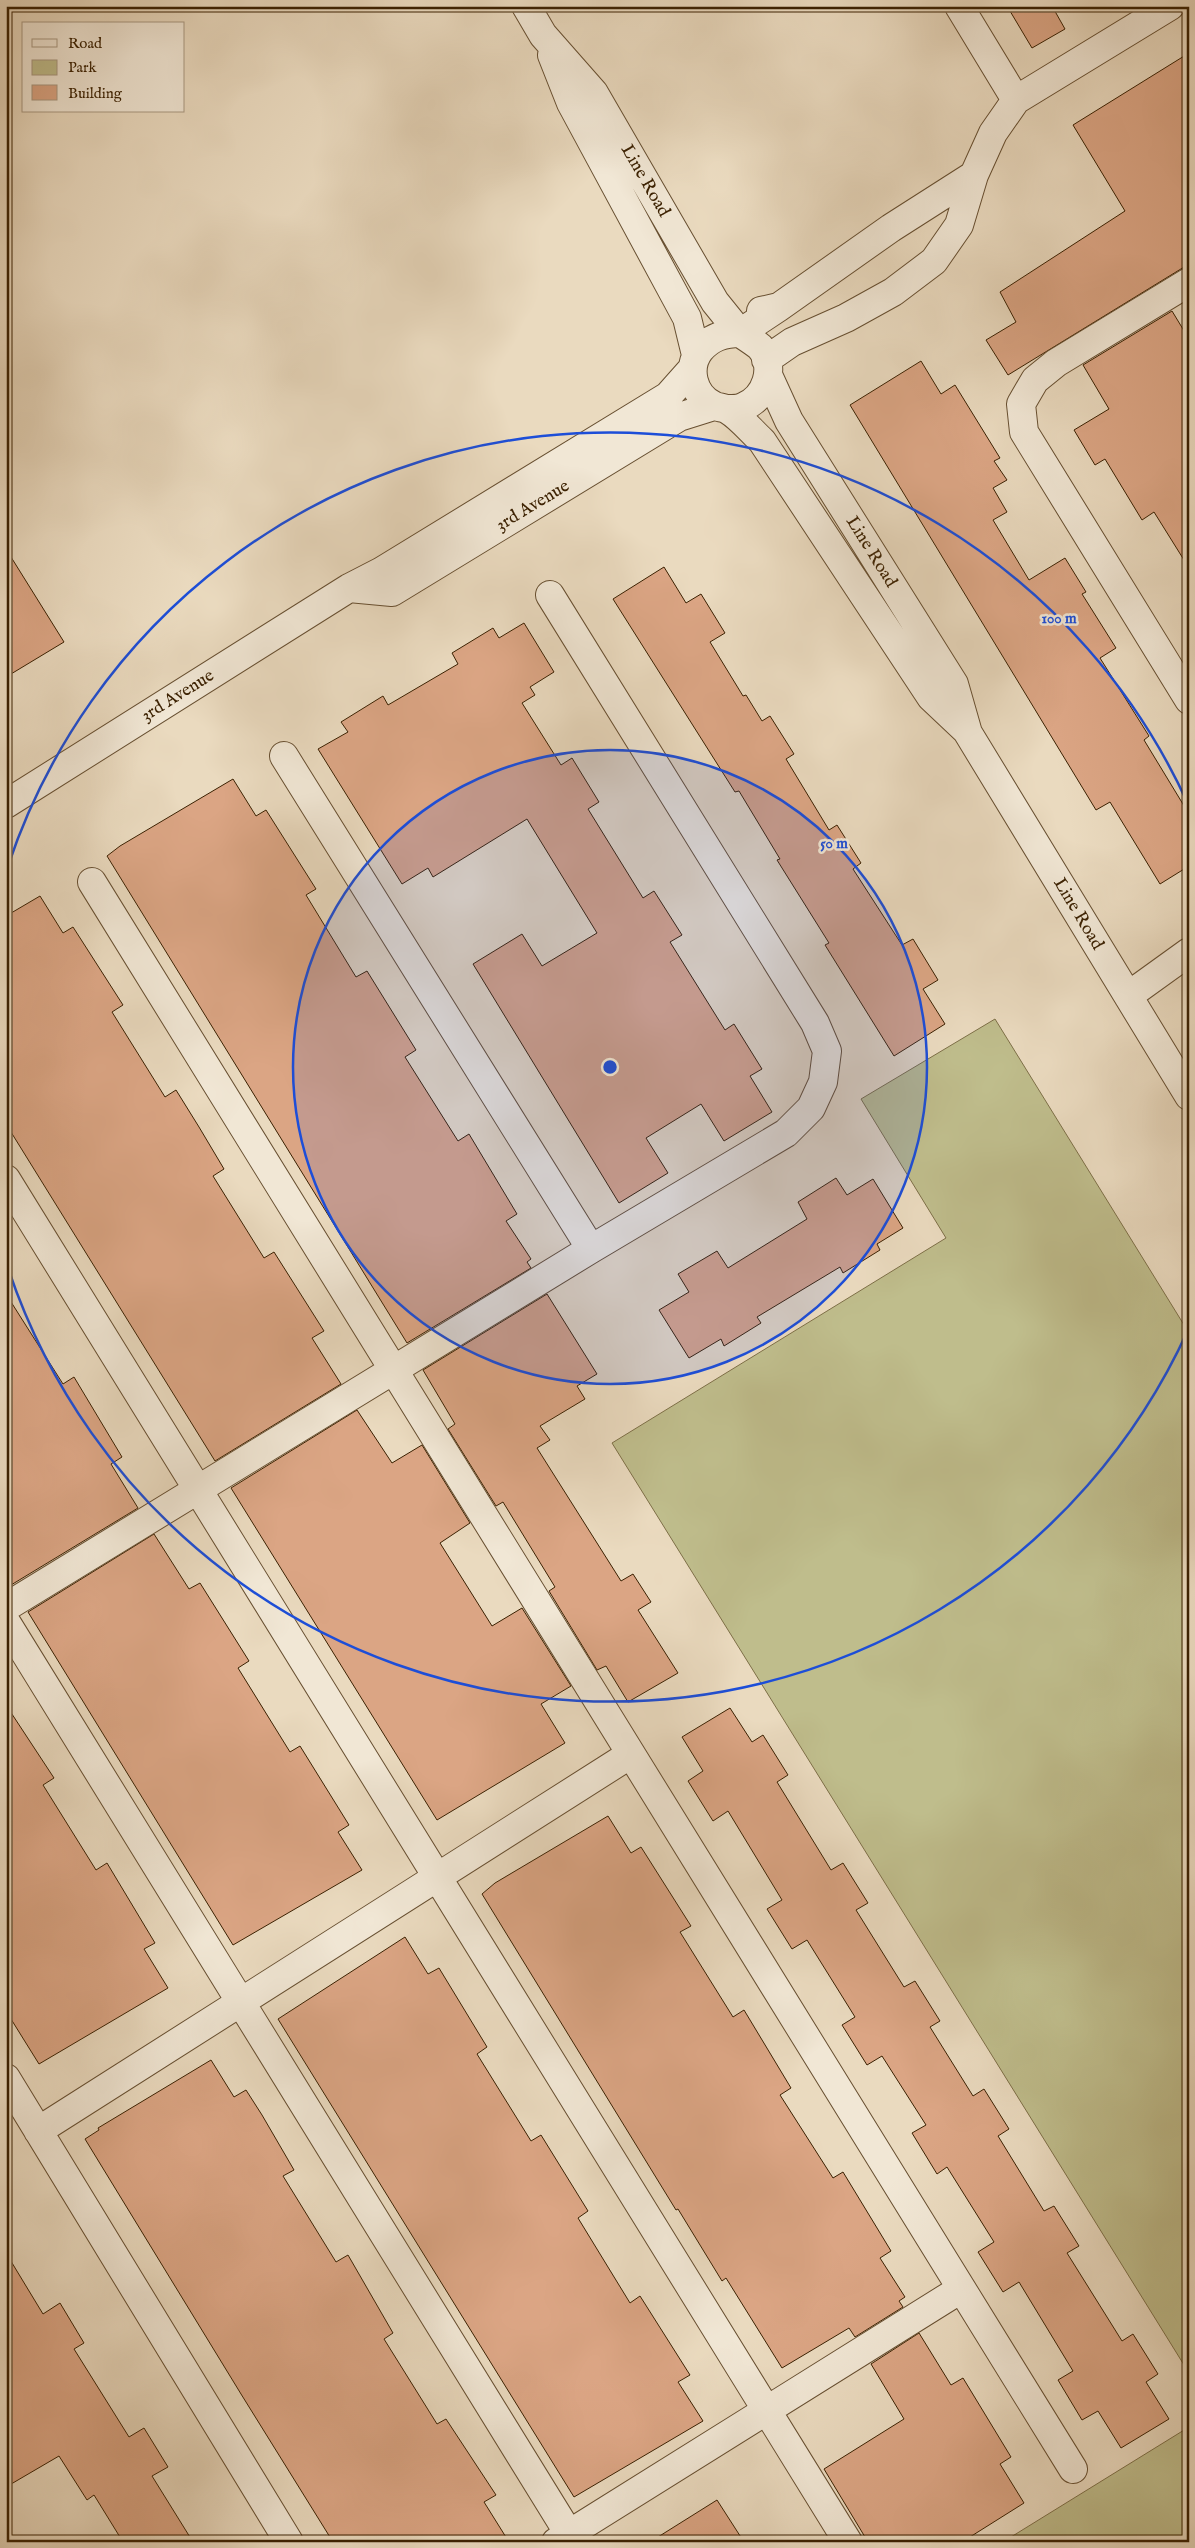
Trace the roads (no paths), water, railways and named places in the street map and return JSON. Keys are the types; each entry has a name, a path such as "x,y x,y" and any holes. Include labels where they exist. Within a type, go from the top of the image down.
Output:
{"street":[{"name":"Line Road","path":"526,6 543,35 572,103 687,318 694,362 694,384 701,396 720,407 762,441 931,697 968,732"},
{"path":"959,6 1016,100"},
{"path":"720,407 742,408 755,400 764,389 767,367 792,342 846,318 893,292 934,261 959,225 974,175 993,133 1016,100 1170,6"},
{"name":"Line Road","path":"543,35 594,93 715,302 740,333 760,348 789,421 954,684 968,732 1189,1096"},
{"path":"694,362 706,343 718,336 740,333 891,228 974,175"},
{"path":"1189,282 1056,363 1035,380 1021,404 1024,432 1189,700"},
{"path":"715,302 734,311 754,312 778,307"},
{"name":"3rd Avenue","path":"6,804 349,588 382,572 668,396 694,362"},
{"name":"3rd Avenue","path":"349,588 392,592 679,418 720,407"},
{"path":"6,1607 591,1249 786,1133 811,1108 823,1082 827,1051 816,1023 550,595"},
{"path":"284,756 591,1249"},
{"path":"92,882 1073,2470"},
{"path":"1128,996 1189,952"},
{"path":"6,1179 848,2542"},
{"path":"6,1622 241,2003 566,2539 767,2410 961,2289"},
{"path":"38,2130 631,1754"},
{"path":"6,2078 289,2542"}]}
